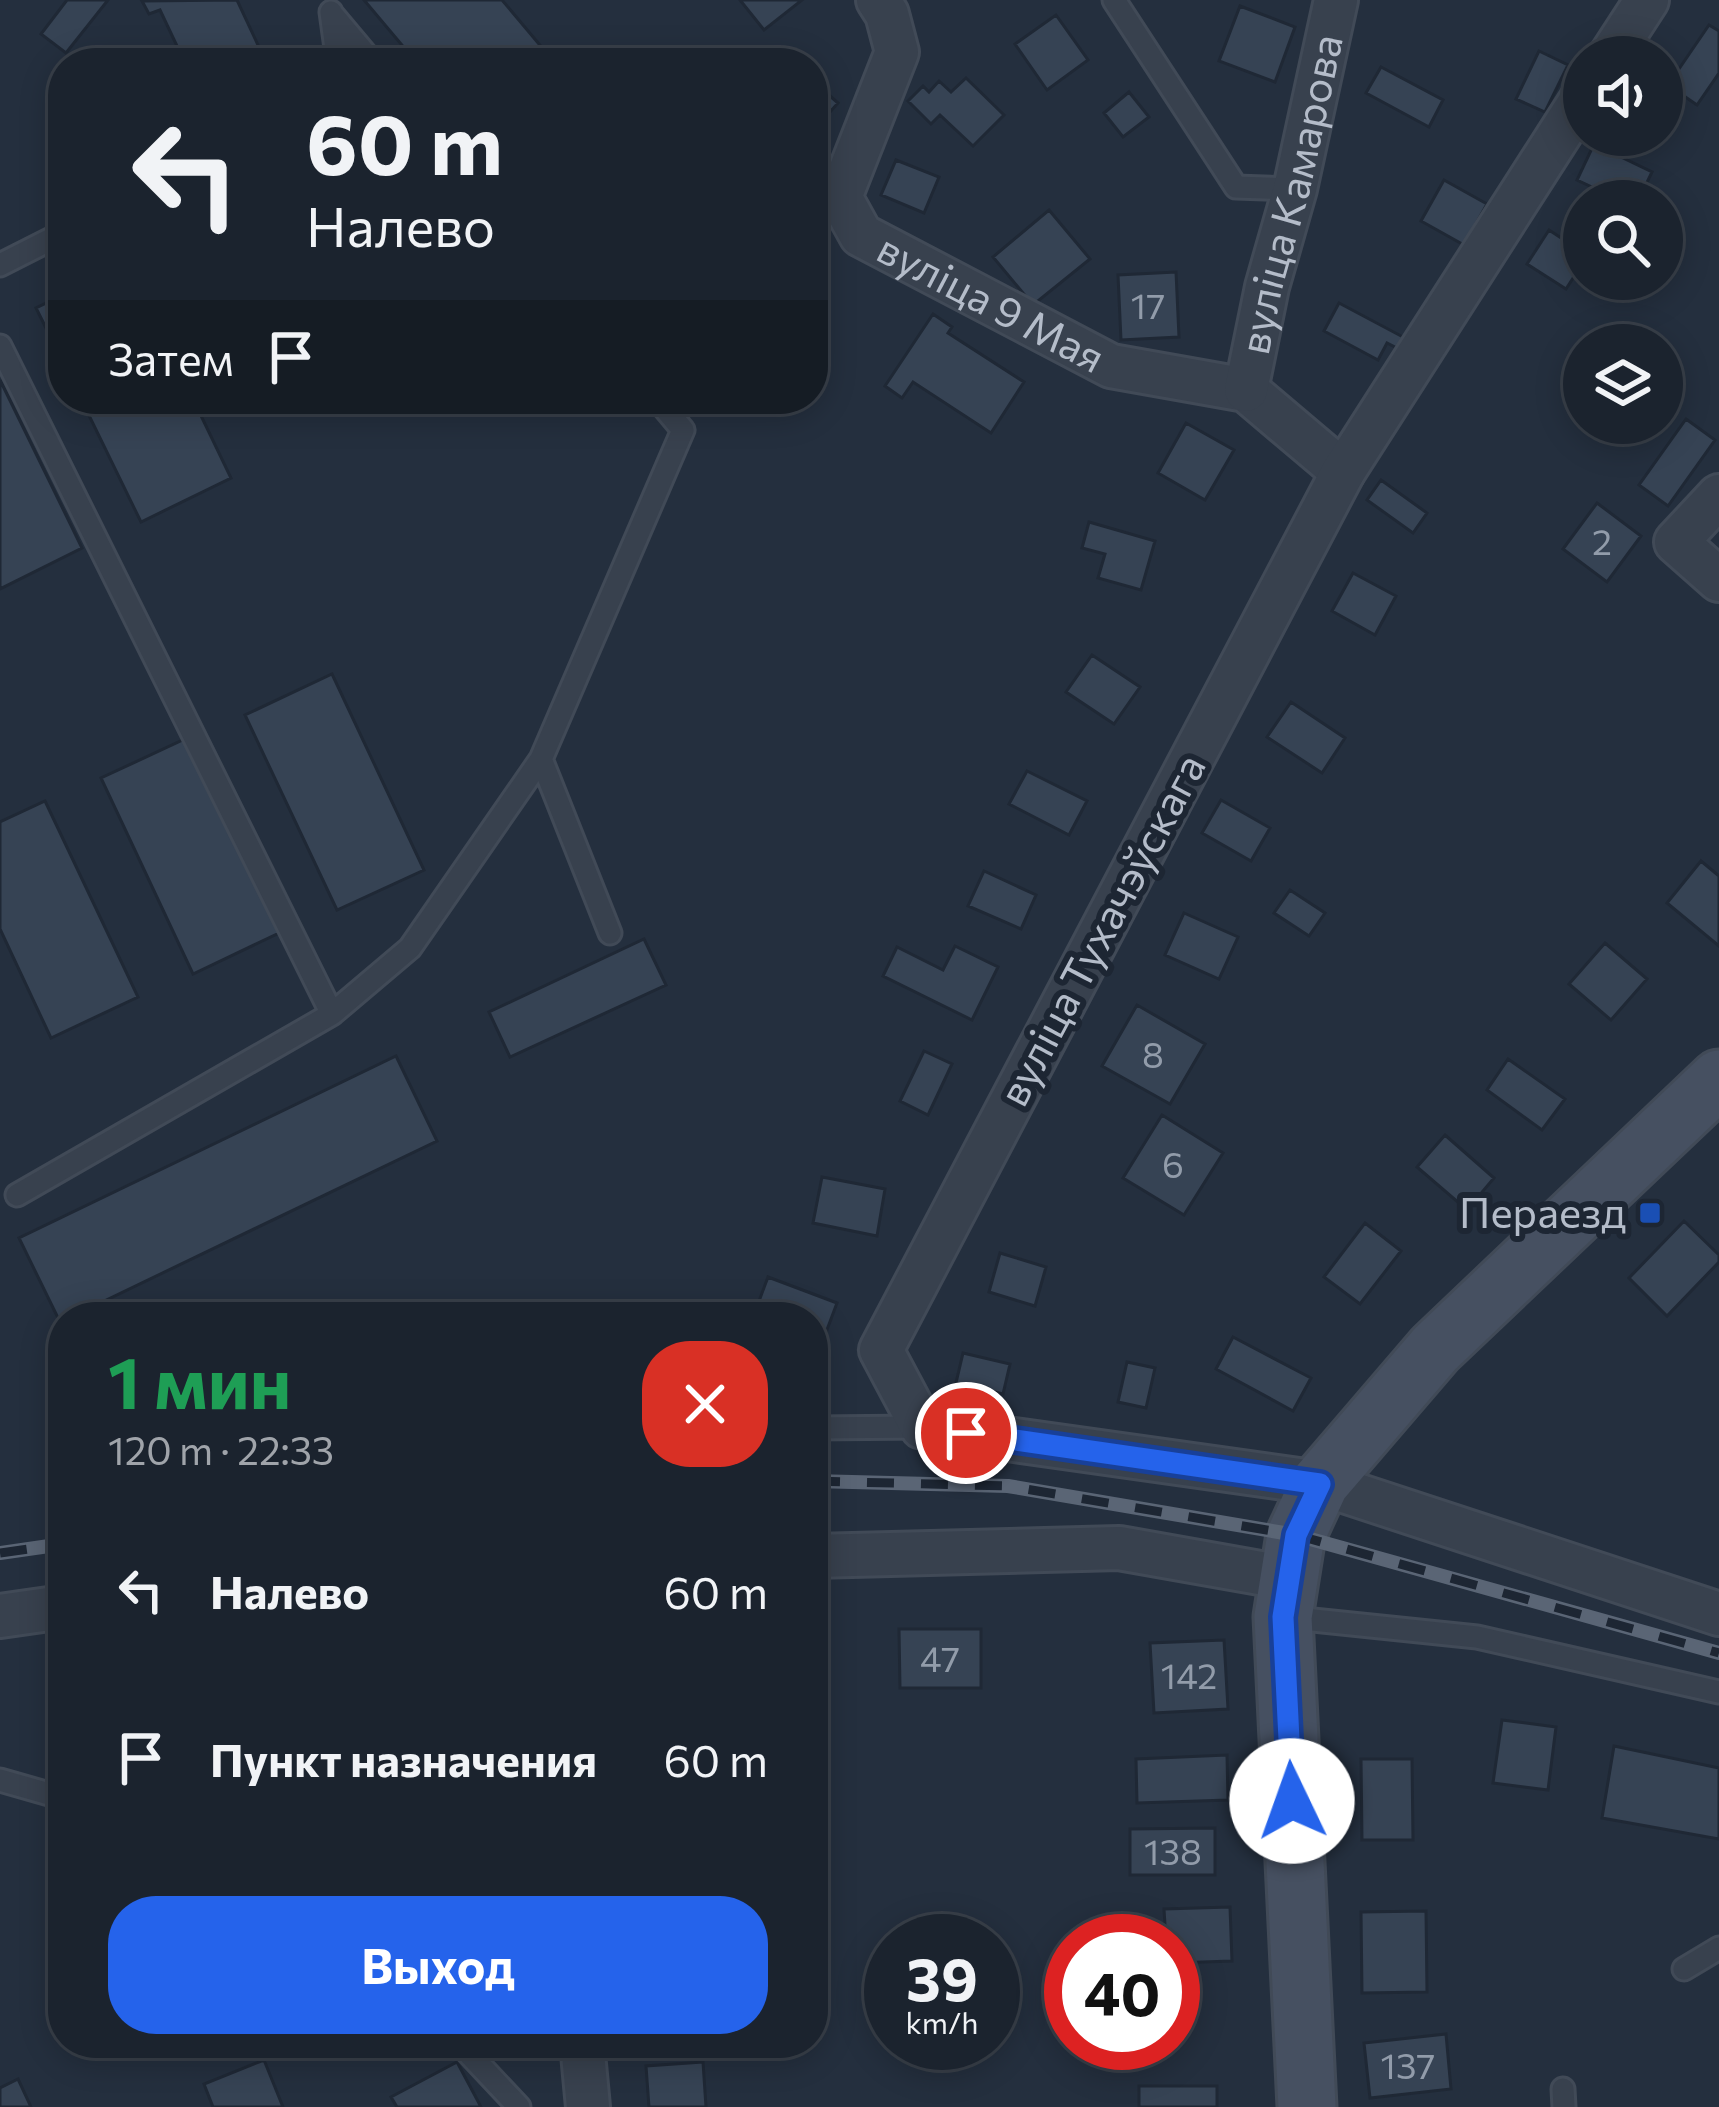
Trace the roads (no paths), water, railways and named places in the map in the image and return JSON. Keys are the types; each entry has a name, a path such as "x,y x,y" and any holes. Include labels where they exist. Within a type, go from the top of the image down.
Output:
{"street":[{"name":"вуліца 9 Мая","path":"878,0 887,14 896,52 840,197 861,235 1111,366 1246,391 1343,472"},
{"name":"вуліца Камарова","path":"1246,391 1336,0"},
{"path":"1624,36 1647,0"},
{"name":"вуліца Тухачэўскага","path":"922,1427 881,1350 1343,472 1563,130"},
{"path":"1719,496 1676,542 1719,580"},
{"path":"1307,2107 1286,1597 1296,1535 1320,1484 1436,1349 1719,1078"},
{"path":"922,1427 1320,1484 1717,1611"},
{"path":"828,1556 1119,1548 1286,1597"},
{"path":"0,1616 48,1609"},
{"path":"583,2058 588,2107"}],"lane":[{"path":"1114,0 1236,188 1295,189"},
{"path":"330,7 336,48"},
{"path":"330,7 361,48"},
{"path":"0,265 48,241"},
{"path":"0,346 332,1014"},
{"path":"17,1195 332,1014 410,948 541,759 683,430 670,414"},
{"path":"541,759 610,933"},
{"path":"828,1428 922,1427"},
{"path":"1286,1597 1719,1692"},
{"path":"0,1780 48,1794"},
{"path":"1684,1969 1719,1948"},
{"path":"472,2058 519,2107"}],"railway":[{"path":"828,1481 1008,1486 1296,1535 1719,1653"},
{"path":"0,1553 48,1546"}],"place":[{"name":"Пераезд","path":"1650,1213"}]}
